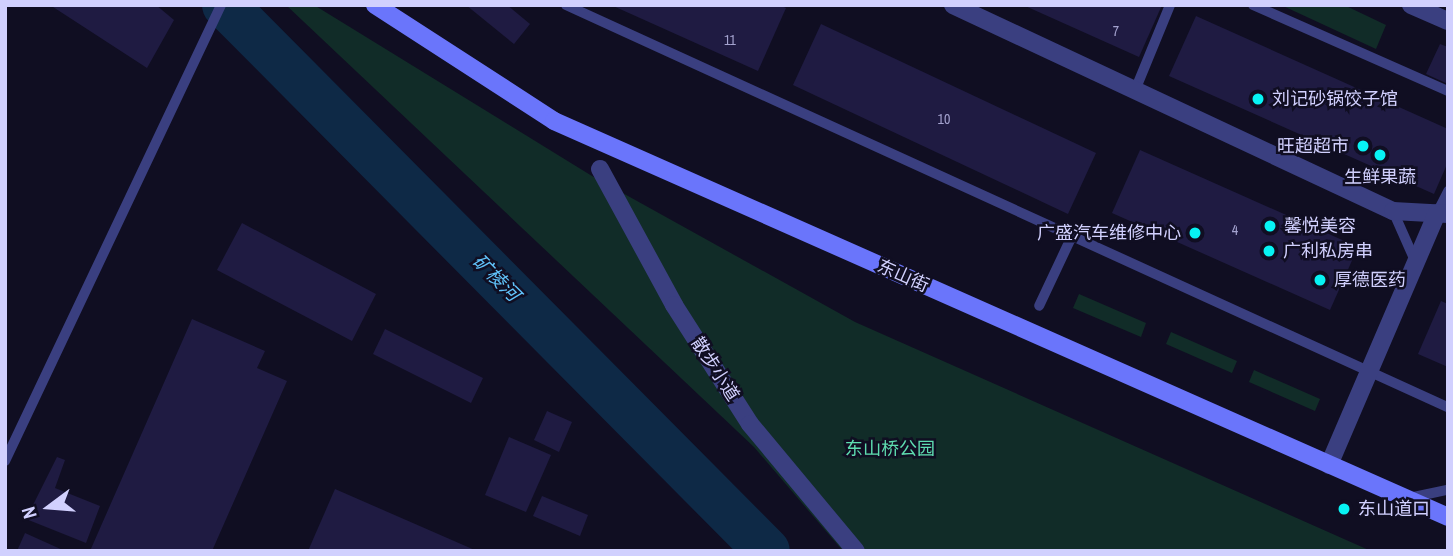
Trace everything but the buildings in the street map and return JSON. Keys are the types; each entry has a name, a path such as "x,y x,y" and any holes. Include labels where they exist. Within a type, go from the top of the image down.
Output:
{"main road":[{"name":"东山街","path":"375,5 554,121 1448,517"}],"street":[{"path":"953,5 1136,88 1393,211 1443,214 1416,263 1329,465"},
{"path":"1411,5 1448,21"},
{"name":"散步小道","path":"600,169 674,305 750,424 856,551"}],"lane":[{"path":"5,461 221,5"},
{"path":"566,5 1448,407"},
{"path":"1136,88 1170,5"},
{"path":"1253,5 1448,91"},
{"path":"1443,214 1448,191"},
{"path":"1393,211 1416,263"},
{"path":"1039,306 1072,236"},
{"path":"1407,499 1448,490"}],"green space":[{"name":"东山桥公园","path":"286,5 314,5 592,176 855,322 1371,551 843,551 754,447"},
{"path":"1281,5 1344,5 1386,25 1376,49"},
{"path":"1079,294 1146,323 1141,337 1073,308"},
{"path":"1171,332 1237,361 1232,373 1166,344"},
{"path":"1254,370 1320,399 1315,411 1249,382"}],"waterway":[{"name":"矿棱河","path":"225,5 767,551"}],"place":[{"name":"刘记砂锅饺子馆","path":"1258,99"},
{"name":"旺超超市","path":"1363,146"},
{"name":"生鲜果蔬","path":"1380,155"},
{"name":"馨悦美容","path":"1270,226"},
{"name":"广盛汽车维修中心","path":"1195,233"},
{"name":"广利私房串","path":"1269,251"},
{"name":"厚德医药","path":"1320,280"},
{"name":"东山道口","path":"1344,509"}]}
